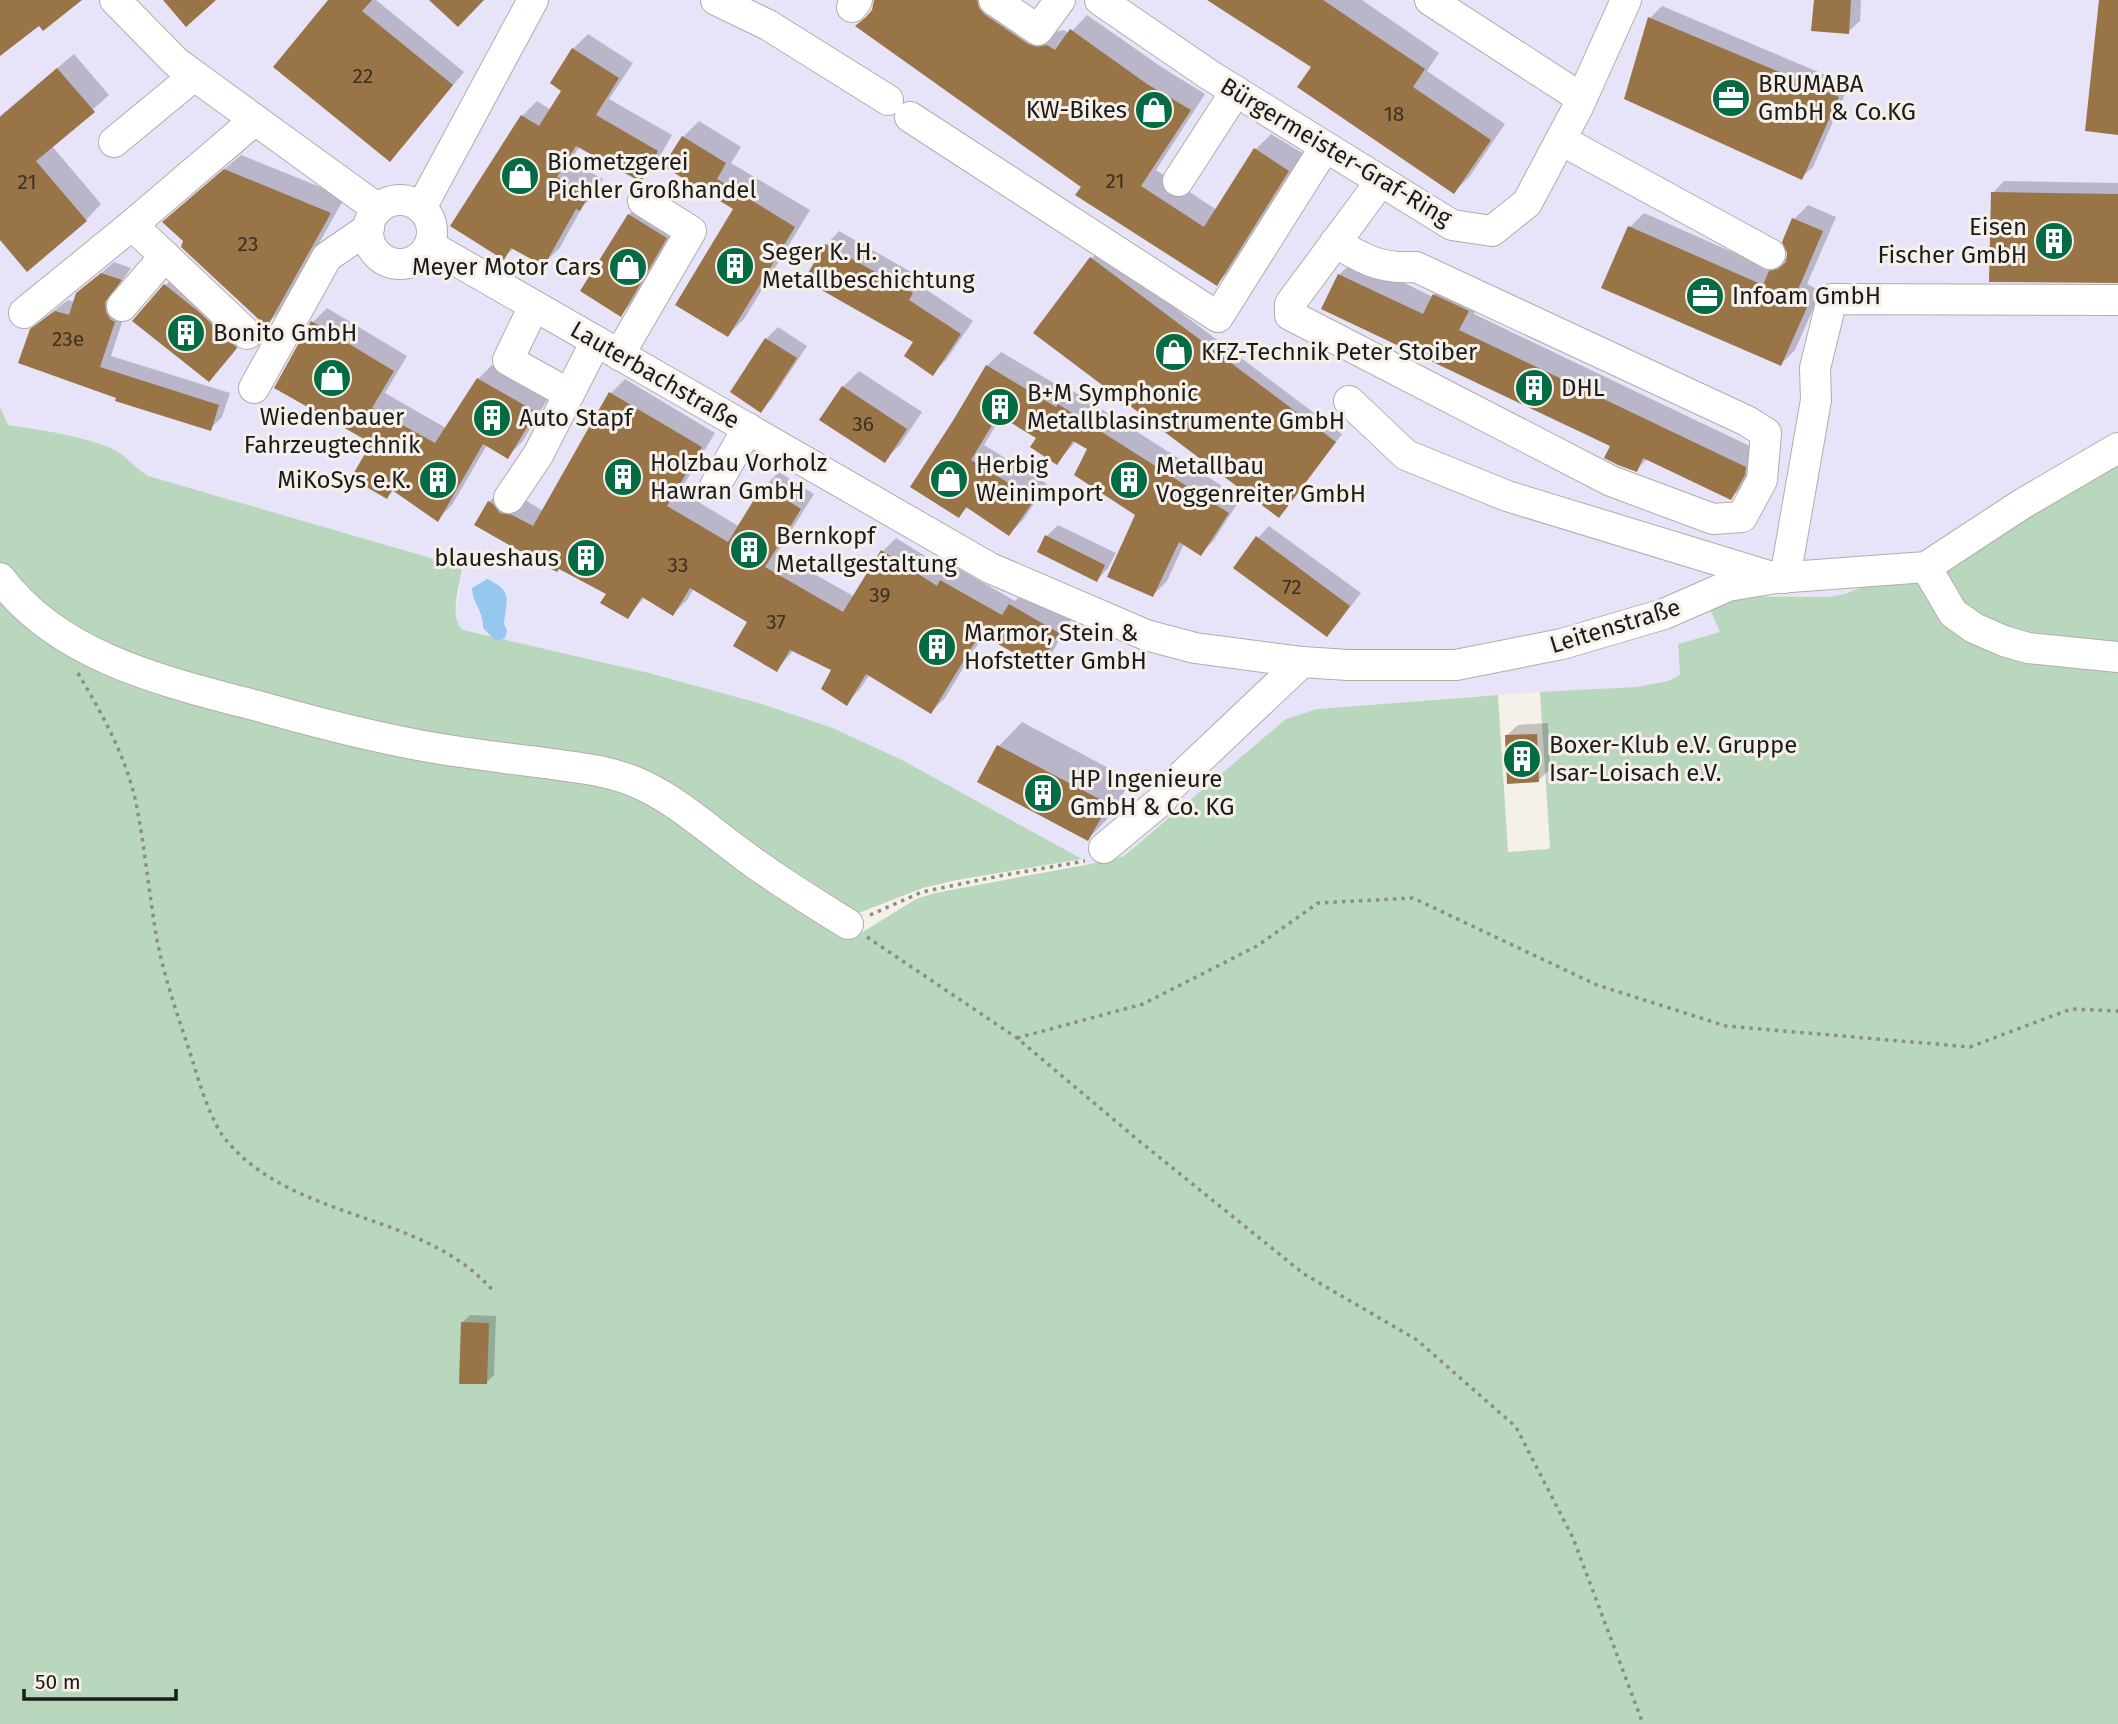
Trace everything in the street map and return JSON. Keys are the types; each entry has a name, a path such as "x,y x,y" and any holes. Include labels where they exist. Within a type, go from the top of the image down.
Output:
{"street":[{"path":"115,0 177,63 255,120 373,218"},
{"path":"421,208 533,0"},
{"path":"716,0 768,24 1218,317 1325,147"},
{"path":"994,0 1038,30 1059,0"},
{"name":"Bürgermeister-Graf-Ring","path":"1100,0 1236,91 1452,225 1492,231 1527,204 1581,98 1626,0"},
{"path":"1430,0 1581,98"},
{"path":"114,142 194,76"},
{"path":"1178,181 1236,91"},
{"path":"24,313 255,120"},
{"path":"1561,139 1770,254"},
{"path":"1335,242 1362,259 1394,268 1416,267 1747,421 1766,433 1762,480 1742,517 1713,519 1611,481 1290,315 1290,304 1335,242 1381,181"},
{"path":"254,388 327,257 373,218 394,201 404,200 421,208 428,216 432,236 424,254 416,260 396,264 378,255 369,237 373,218"},
{"path":"509,498 538,455 569,394 607,348 691,231 643,201"},
{"path":"132,225 247,334"},
{"name":"Lauterbachstraße","path":"429,245 990,568"},
{"path":"122,306 165,256"},
{"path":"1349,401 1406,455 1507,496 1781,578 1816,400 1815,368 1832,299 2118,300"},
{"path":"534,306 508,360 569,394"},
{"path":"715,486 748,428"},
{"name":"Leitenstraße","path":"990,568 1146,635 1195,648 1302,662 1457,665 1562,644 1664,614 1728,586 1781,578 1926,567 2022,504 2118,448"},
{"path":"1926,567 1953,613 1974,628 2028,648 2118,657"},
{"path":"0,578 40,620 92,652 144,674 298,718 457,752 590,769 634,781 678,806 771,875 848,924"},
{"path":"1104,848 1162,800 1170,786 1302,662"}],"path":[{"path":"71,640 74,665 124,759 135,802 158,942 202,1092 224,1138 250,1164 308,1198 381,1223 443,1250 485,1281 495,1293"},
{"path":"848,924 922,892 1084,862 1104,848"},
{"path":"1017,1038 1143,1003 1257,946 1318,903 1413,898 1597,985 1726,1026 1970,1047 2071,1009 2118,1010"},
{"path":"848,924 1017,1038 1304,1274 1417,1340 1516,1427 1573,1538 1643,1724"}],"shaded area":[{"path":"0,0 2118,0 2118,448 1881,579 1845,594 1828,597 1775,596 1781,587 1703,594 1720,632 1678,644 1680,675 1668,681 1636,687 1474,696 1317,709 1286,719 1124,856 1090,864 904,761 833,728 762,704 649,673 463,630 455,618 462,567 148,476 126,458 99,444 8,425 0,407"}],"green space":[{"path":"0,407 8,425 95,442 122,455 148,476 462,567 456,618 463,630 649,673 762,704 833,728 904,761 1082,859 923,888 848,917 687,806 399,735 91,645 0,566"},
{"path":"2118,448 2118,1724 0,1724 0,583 90,657 610,779 861,933 916,899 935,893 1124,856 1286,719 1317,709 1498,695 1508,852 1549,849 1540,692 1636,687 1668,681 1680,675 1678,644 1720,632 1704,596 1828,597 1845,594 1881,579"}],"water":[{"path":"487,579 505,592 507,602 505,638 496,641 483,628 472,588"}],"building":[{"path":"0,0 82,0 43,31 39,26 0,56"},
{"path":"163,0 216,0 186,27"},
{"path":"328,0 372,0 362,11 453,85 390,162 273,67"},
{"path":"429,0 484,0 458,27"},
{"path":"874,0 977,0 984,14 1028,44 1037,47 1047,45 1055,50 1070,29 1147,84 1191,110 1141,186 1204,227 1254,148 1289,171 1217,286 1075,195 1081,187 855,26 872,10"},
{"path":"1207,0 1323,0 1425,69 1413,87 1491,140 1454,194 1297,87 1311,67"},
{"path":"1814,0 1851,0 1849,34 1811,31"},
{"path":"2099,0 2118,0 2118,135 2085,131"},
{"name":"BRUMABA GmbH & Co.KG","path":"1648,17 1839,97 1802,180 1624,99"},
{"path":"572,48 619,78 596,115 658,151 641,182 576,146 557,177 589,195 580,211 576,209 544,266 511,248 504,260 450,226 521,115 539,126 561,91 550,83"},
{"path":"57,68 95,112 36,161 87,221 27,272 0,240 0,117"},
{"name":"Seger K. H. Metallbeschichtung","path":"682,136 726,163 717,179 795,227 728,337 675,305 733,209 663,166"},
{"path":"224,169 331,213 267,327 181,247 183,241 162,222"},
{"name":"Eisen Fischer GmbH","path":"1991,192 2118,194 2118,283 1989,282"},
{"name":"Meyer Motor Cars","path":"628,214 667,238 621,317 580,291"},
{"name":"Infoam GmbH","path":"1792,218 1823,231 1794,299 1808,305 1781,366 1601,288 1628,226 1763,285 1769,271 1778,269 1786,262 1787,253 1782,242"},
{"path":"825,244 913,293 909,300 961,334 933,376 904,356 913,342 804,280"},
{"path":"1090,257 1336,442 1279,518 1033,333"},
{"path":"101,273 122,280 105,302 106,312 115,322 100,367 219,405 211,431 115,401 116,398 18,363 30,329 55,311 69,315 76,293"},
{"name":"DHL","path":"1338,274 1423,314 1433,294 1469,311 1459,330 1746,467 1745,475 1731,500 1643,458 1637,472 1618,465 1604,458 1610,446 1321,309"},
{"name":"Bonito GmbH","path":"164,284 237,348 209,382 132,321"},
{"path":"311,321 394,371 372,408 435,443 477,378 536,412 508,459 483,444 438,522 392,490 387,499 351,478 371,443 274,388"},
{"path":"765,338 797,358 761,413 730,392"},
{"path":"986,365 1056,407 1058,404 1229,513 1201,556 1179,542 1153,597 1107,577 1135,515 1074,475 1087,449 1073,441 1057,465 1030,447 1036,438 998,415 971,460 1035,499 1009,536 966,507 959,518 910,487"},
{"path":"842,386 907,429 885,463 819,420"},
{"path":"609,392 702,447 667,506 728,542 763,485 801,509 765,567 843,612 881,550 937,586 940,580 1002,615 1009,604 1059,633 1039,667 980,634 931,714 866,674 847,706 821,689 831,670 790,650 777,672 733,646 747,622 690,588 673,616 642,597 628,619 600,603 606,594 559,569 557,572 474,525 488,501 500,513 512,515 533,526"},
{"path":"1045,535 1105,565 1097,582 1037,552"},
{"path":"1256,536 1350,606 1327,637 1233,568"},
{"name":"Boxer-Klub e.V. Gruppe Isar-Loisach e.V.","path":"1537,734 1539,782 1507,784 1505,735"},
{"name":"HP Ingenieure GmbH & Co. KG","path":"997,745 1109,804 1088,841 977,782"},
{"path":"461,1322 489,1323 487,1384 459,1384"}],"place":[{"name":"BRUMABA GmbH & Co.KG","path":"1731,98"},
{"name":"KW-Bikes","path":"1154,110"},
{"name":"Biometzgerei Pichler Großhandel","path":"520,176"},
{"name":"Eisen Fischer GmbH","path":"2054,241"},
{"name":"Seger K. H. Metallbeschichtung","path":"735,266"},
{"name":"Meyer Motor Cars","path":"628,267"},
{"name":"Infoam GmbH","path":"1705,296"},
{"name":"Bonito GmbH","path":"186,333"},
{"name":"KFZ-Technik Peter Stoiber","path":"1174,352"},
{"name":"Wiedenbauer Fahrzeugtechnik","path":"332,378"},
{"name":"DHL","path":"1534,388"},
{"name":"B+M Symphonic Metallblasinstrumente GmbH","path":"1000,407"},
{"name":"Auto Stapf","path":"492,418"},
{"name":"Holzbau Vorholz Hawran GmbH","path":"623,477"},
{"name":"Herbig Weinimport","path":"949,479"},
{"name":"MiKoSys e.K.","path":"438,480"},
{"name":"Metallbau Voggenreiter GmbH","path":"1129,480"},
{"name":"Bernkopf Metallgestaltung","path":"749,550"},
{"name":"blaueshaus","path":"586,558"},
{"name":"Marmor, Stein & Hofstetter GmbH","path":"937,647"},
{"name":"Boxer-Klub e.V. Gruppe Isar-Loisach e.V.","path":"1522,759"},
{"name":"HP Ingenieure GmbH & Co. KG","path":"1043,793"}]}
